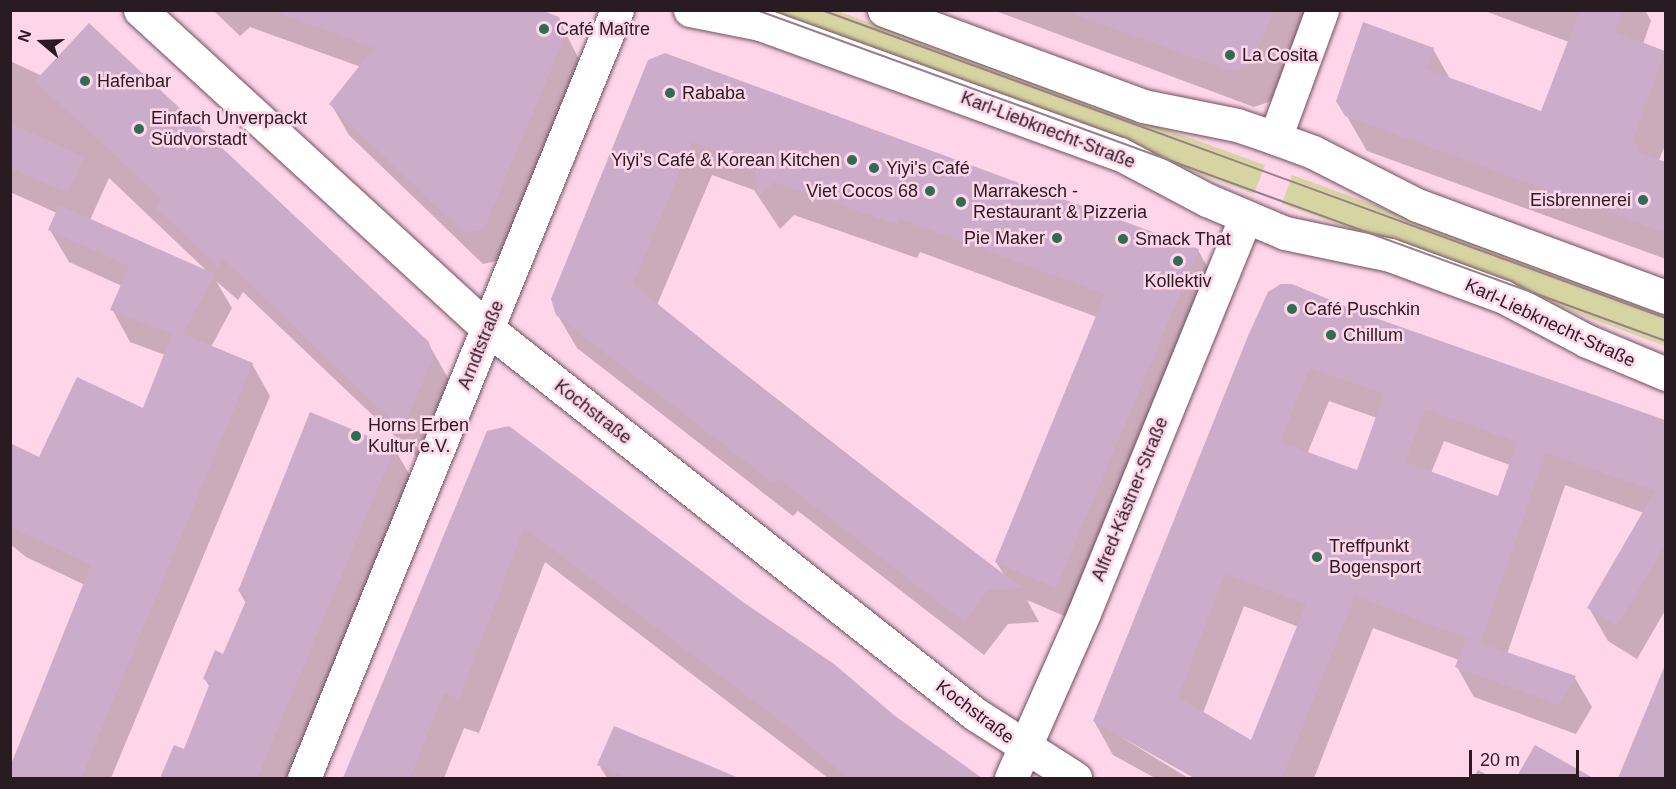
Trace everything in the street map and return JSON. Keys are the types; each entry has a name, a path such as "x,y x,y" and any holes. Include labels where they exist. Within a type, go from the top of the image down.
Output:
{"street":[{"name":"Kochstraße","path":"140,10 488,329 975,714 1024,748 1075,778"},
{"name":"Arndtstraße","path":"304,778 617,10"},
{"name":"Karl-Liebknecht-Straße","path":"690,10 760,24 1120,154 1245,218 1285,232 1390,255 1504,297 1587,341 1665,374"},
{"path":"884,10 1143,106 1237,125 1275,138 1313,152 1417,205 1665,297"},
{"path":"1275,138 1322,10"},
{"name":"Alfred-Kästner-Straße","path":"1011,778 1084,613 1245,218"}],"shaded area":[{"path":"742,11 837,11 1265,165 1254,194"},
{"path":"1292,175 1665,310 1665,346 1282,204"}],"building":[{"path":"283,10 541,10 559,17 566,34 484,229 464,233 329,104 374,48 282,14"},
{"path":"1075,10 1275,10 1251,65 1233,72 1074,14"},
{"path":"1580,10 1623,10 1615,32 1665,51 1632,143 1638,145 1636,151 1665,162 1665,233 1345,116 1336,101 1363,22 1434,48 1426,69 1541,111"},
{"path":"89,23 429,342 433,358 402,430 223,259 218,267 156,208 162,199 35,81"},
{"path":"665,53 1199,249 1056,588 995,562 1105,294 900,219 898,225 774,182 759,196 755,172 739,167 740,159 692,142 633,284 814,430 1022,588 988,590 964,622 778,478 773,483 556,315 551,299 648,60"},
{"path":"10,123 84,157 68,193 10,168"},
{"path":"59,205 215,274 183,334 253,363 81,778 10,778 10,767 91,565 10,527 10,443 39,457 77,377 143,408 172,334 110,310 129,266 48,230"},
{"path":"1281,284 1292,284 1364,314 1665,420 1665,545 1617,626 1587,608 1655,491 1546,453 1480,643 1355,596 1282,778 1195,778 1093,721 1248,336 1268,292","holes":["1310,368 1384,394 1357,470 1280,442","1425,409 1517,442 1498,496 1405,462","1225,574 1306,604 1251,740 1178,697"]},
{"path":"310,412 395,447 257,778 160,778 174,745 184,749 210,683 203,679 215,650 223,654 248,596 238,591"},
{"path":"509,426 743,602 834,664 895,716 982,778 848,778 783,723 524,528 459,699 444,693 410,778 343,778 487,431"},
{"path":"1466,638 1576,676 1559,705 1455,667"},
{"path":"1665,665 1665,778 1618,778"},
{"path":"614,726 739,778 629,778 597,765"},
{"path":"1535,745 1593,778 1516,778"}],"tram line":[{"path":"757,10 1666,341"},
{"path":"822,10 1666,318"}],"place":[{"name":"Café Maître","path":"544,29"},
{"name":"La Cosita","path":"1230,55"},
{"name":"Hafenbar","path":"85,81"},
{"name":"Rababa","path":"670,93"},
{"name":"Einfach Unverpackt Südvorstadt","path":"139,129"},
{"name":"Yiyi’s Café & Korean Kitchen","path":"852,160"},
{"name":"Yiyi's Café","path":"874,168"},
{"name":"Viet Cocos 68","path":"930,191"},
{"name":"Eisbrennerei","path":"1643,200"},
{"name":"Marrakesch - Restaurant & Pizzeria","path":"961,202"},
{"name":"Pie Maker","path":"1057,238"},
{"name":"Smack That","path":"1123,239"},
{"name":"Kollektiv","path":"1178,261"},
{"name":"Café Puschkin","path":"1292,309"},
{"name":"Chillum","path":"1331,335"},
{"name":"Horns Erben Kultur e.V.","path":"356,436"},
{"name":"Treffpunkt Bogensport","path":"1317,557"}]}
